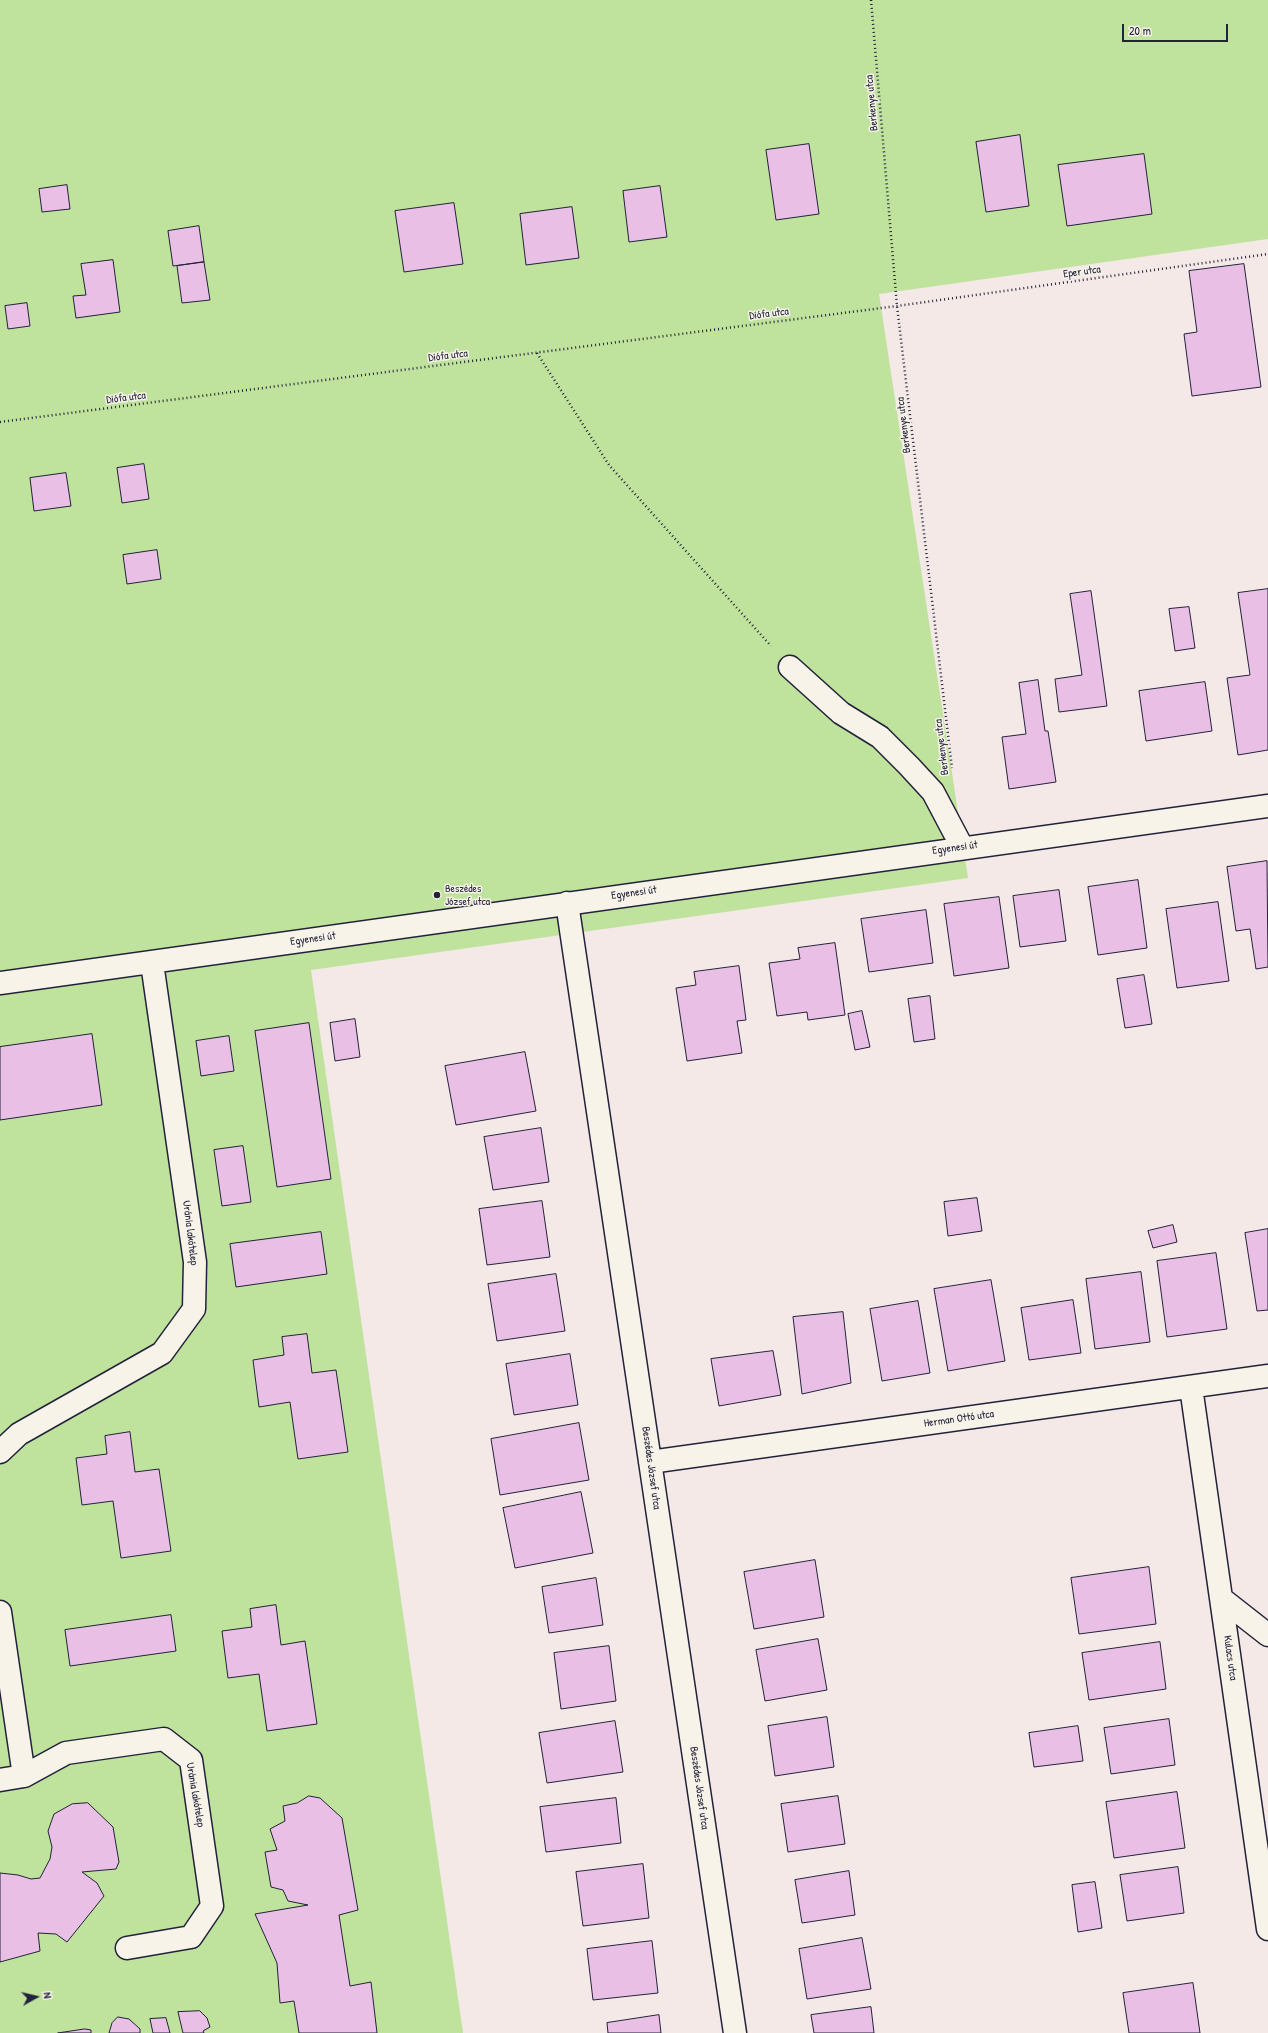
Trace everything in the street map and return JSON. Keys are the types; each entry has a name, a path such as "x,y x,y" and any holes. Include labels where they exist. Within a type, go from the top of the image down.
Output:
{"street":[{"path":"790,667 841,713 880,737 909,766 933,792 962,848"},
{"name":"Egyenesi út","path":"0,983 567,902 1268,806"},
{"name":"Beszédes József utca","path":"567,902 735,2033"},
{"name":"Uránia lakótelep","path":"0,1452 19,1434 162,1353 194,1309 195,1262 152,962"},
{"name":"Herman Ottó utca","path":"650,1462 1268,1376"},
{"name":"Kulacs utca","path":"1191,1387 1268,1930"},
{"path":"1222,1599 1268,1635"},
{"path":"0,1612 24,1776"},
{"name":"Uránia lakótelep","path":"0,1780 24,1776 66,1753 164,1739 191,1760 212,1906 191,1937 127,1948"}],"path":[{"name":"Berkenye utca","path":"871,0 897,306 952,769"},
{"name":"Eper utca","path":"897,306 1268,254"},
{"name":"Diófa utca","path":"0,422 897,306"},
{"path":"537,353 609,465 790,667"}],"green space":[{"path":"0,0 1268,0 1268,239 879,294 968,878 311,970 463,2033 0,2033"}],"building":[{"path":"1020,135 1029,206 986,212 976,142"},
{"path":"809,144 819,214 776,220 766,150"},
{"path":"1144,154 1152,214 1067,226 1058,165"},
{"path":"67,185 70,209 42,212 39,189"},
{"path":"660,186 667,237 629,242 623,191"},
{"path":"454,203 463,264 404,272 395,211"},
{"path":"572,207 579,258 526,265 520,214"},
{"path":"199,226 204,262 173,266 168,231"},
{"path":"113,260 120,312 76,318 73,296 86,295 81,264"},
{"path":"204,262 210,300 182,303 177,266"},
{"path":"1244,264 1261,387 1192,396 1184,334 1197,332 1189,271"},
{"path":"27,303 30,326 8,329 5,306"},
{"path":"144,464 149,499 122,503 117,468"},
{"path":"66,473 71,506 34,511 30,478"},
{"path":"157,550 161,579 127,584 123,555"},
{"path":"1268,589 1268,750 1238,755 1227,678 1250,675 1238,593"},
{"path":"1091,591 1107,706 1059,712 1055,679 1082,675 1070,594"},
{"path":"1189,607 1195,648 1175,651 1169,609"},
{"path":"1038,680 1045,731 1048,731 1056,782 1009,789 1002,737 1026,734 1019,683"},
{"path":"1205,682 1212,731 1146,741 1139,691"},
{"path":"1267,861 1268,967 1256,969 1250,929 1236,931 1227,867"},
{"path":"1138,880 1147,948 1098,955 1088,887"},
{"path":"1059,890 1066,941 1020,947 1013,896"},
{"path":"999,897 1009,968 954,976 944,904"},
{"path":"1218,902 1229,981 1177,988 1166,909"},
{"path":"926,910 933,963 869,972 861,919"},
{"path":"835,943 845,1015 808,1020 807,1012 777,1016 769,963 800,959 798,948"},
{"path":"739,966 746,1020 737,1021 742,1053 687,1061 676,988 696,985 694,972"},
{"path":"1144,975 1152,1024 1125,1028 1117,979"},
{"path":"930,996 935,1039 914,1042 908,999"},
{"path":"862,1011 870,1047 855,1050 848,1014"},
{"path":"355,1019 360,1057 335,1061 330,1023"},
{"path":"309,1023 331,1179 277,1187 255,1031"},
{"path":"92,1034 102,1105 0,1120 0,1047"},
{"path":"229,1036 234,1071 201,1076 196,1041"},
{"path":"525,1052 536,1111 456,1125 445,1066"},
{"path":"541,1128 549,1182 493,1190 484,1137"},
{"path":"243,1146 251,1202 222,1206 214,1150"},
{"path":"977,1198 982,1231 948,1236 944,1202"},
{"path":"542,1201 550,1257 487,1265 479,1209"},
{"path":"1173,1225 1177,1242 1153,1248 1148,1231"},
{"path":"1268,1229 1268,1310 1257,1311 1245,1233"},
{"path":"321,1232 327,1274 236,1287 230,1244"},
{"path":"1216,1253 1227,1329 1167,1337 1157,1261"},
{"path":"1141,1272 1150,1342 1095,1349 1086,1279"},
{"path":"556,1274 565,1331 497,1341 488,1284"},
{"path":"991,1280 1005,1361 948,1371 934,1289"},
{"path":"1073,1300 1081,1353 1029,1360 1021,1308"},
{"path":"918,1301 930,1373 882,1381 870,1309"},
{"path":"843,1312 851,1383 802,1394 793,1317"},
{"path":"307,1334 312,1373 336,1370 348,1452 298,1459 290,1402 259,1407 253,1360 284,1355 282,1337"},
{"path":"773,1351 781,1395 719,1406 711,1359"},
{"path":"570,1354 578,1405 514,1415 506,1364"},
{"path":"579,1423 589,1480 500,1495 491,1439"},
{"path":"130,1432 135,1472 159,1469 171,1551 121,1558 113,1501 82,1505 76,1458 107,1454 105,1436"},
{"path":"581,1492 593,1553 515,1568 503,1508"},
{"path":"815,1560 824,1617 754,1629 744,1572"},
{"path":"1149,1567 1156,1624 1079,1634 1071,1578"},
{"path":"596,1578 603,1625 549,1633 542,1587"},
{"path":"276,1605 281,1645 305,1641 317,1724 267,1731 259,1674 228,1678 222,1631 252,1627 250,1609"},
{"path":"171,1615 176,1651 70,1666 65,1630"},
{"path":"818,1639 827,1690 765,1701 756,1650"},
{"path":"1160,1642 1166,1689 1089,1700 1082,1653"},
{"path":"609,1646 616,1701 561,1709 554,1653"},
{"path":"827,1717 834,1767 775,1776 768,1726"},
{"path":"1169,1719 1175,1765 1111,1774 1104,1728"},
{"path":"615,1721 623,1772 547,1783 539,1733"},
{"path":"1078,1726 1083,1761 1034,1767 1029,1733"},
{"path":"1177,1792 1185,1848 1114,1858 1106,1802"},
{"path":"309,1796 320,1798 342,1818 358,1910 339,1915 350,1986 371,1982 377,2033 299,2033 294,2001 280,2003 277,1963 255,1914 308,1905 288,1901 283,1890 271,1887 265,1852 277,1850 270,1829 285,1821 283,1806 297,1803"},
{"path":"838,1796 845,1844 788,1852 781,1804"},
{"path":"616,1798 621,1843 546,1852 540,1807"},
{"path":"88,1803 113,1827 119,1862 116,1869 82,1872 97,1883 104,1896 67,1942 56,1934 38,1933 40,1951 0,1962 0,1873 18,1875 31,1879 40,1878 50,1859 52,1847 48,1831 54,1814 72,1804"},
{"path":"643,1864 649,1918 583,1926 576,1872"},
{"path":"1178,1867 1184,1913 1127,1921 1120,1875"},
{"path":"849,1871 855,1915 802,1923 795,1880"},
{"path":"1095,1882 1102,1928 1078,1932 1072,1885"},
{"path":"862,1938 871,1989 807,1999 799,1949"},
{"path":"652,1941 658,1993 593,2000 587,1949"},
{"path":"1193,1983 1200,2033 1129,2033 1123,1993"},
{"path":"871,2007 874,2033 814,2033 811,2015"},
{"path":"200,2011 207,2018 210,2027 203,2031 204,2033 183,2033 178,2012"},
{"path":"659,2015 661,2033 608,2033 607,2023"},
{"path":"118,2017 129,2019 140,2029 140,2033 109,2033 112,2023"},
{"path":"166,2018 170,2033 153,2033 150,2019"},
{"path":"85,2029 91,2030 91,2033 58,2033"}],"place":[{"name":"Beszédes József utca","path":"437,895"}]}
